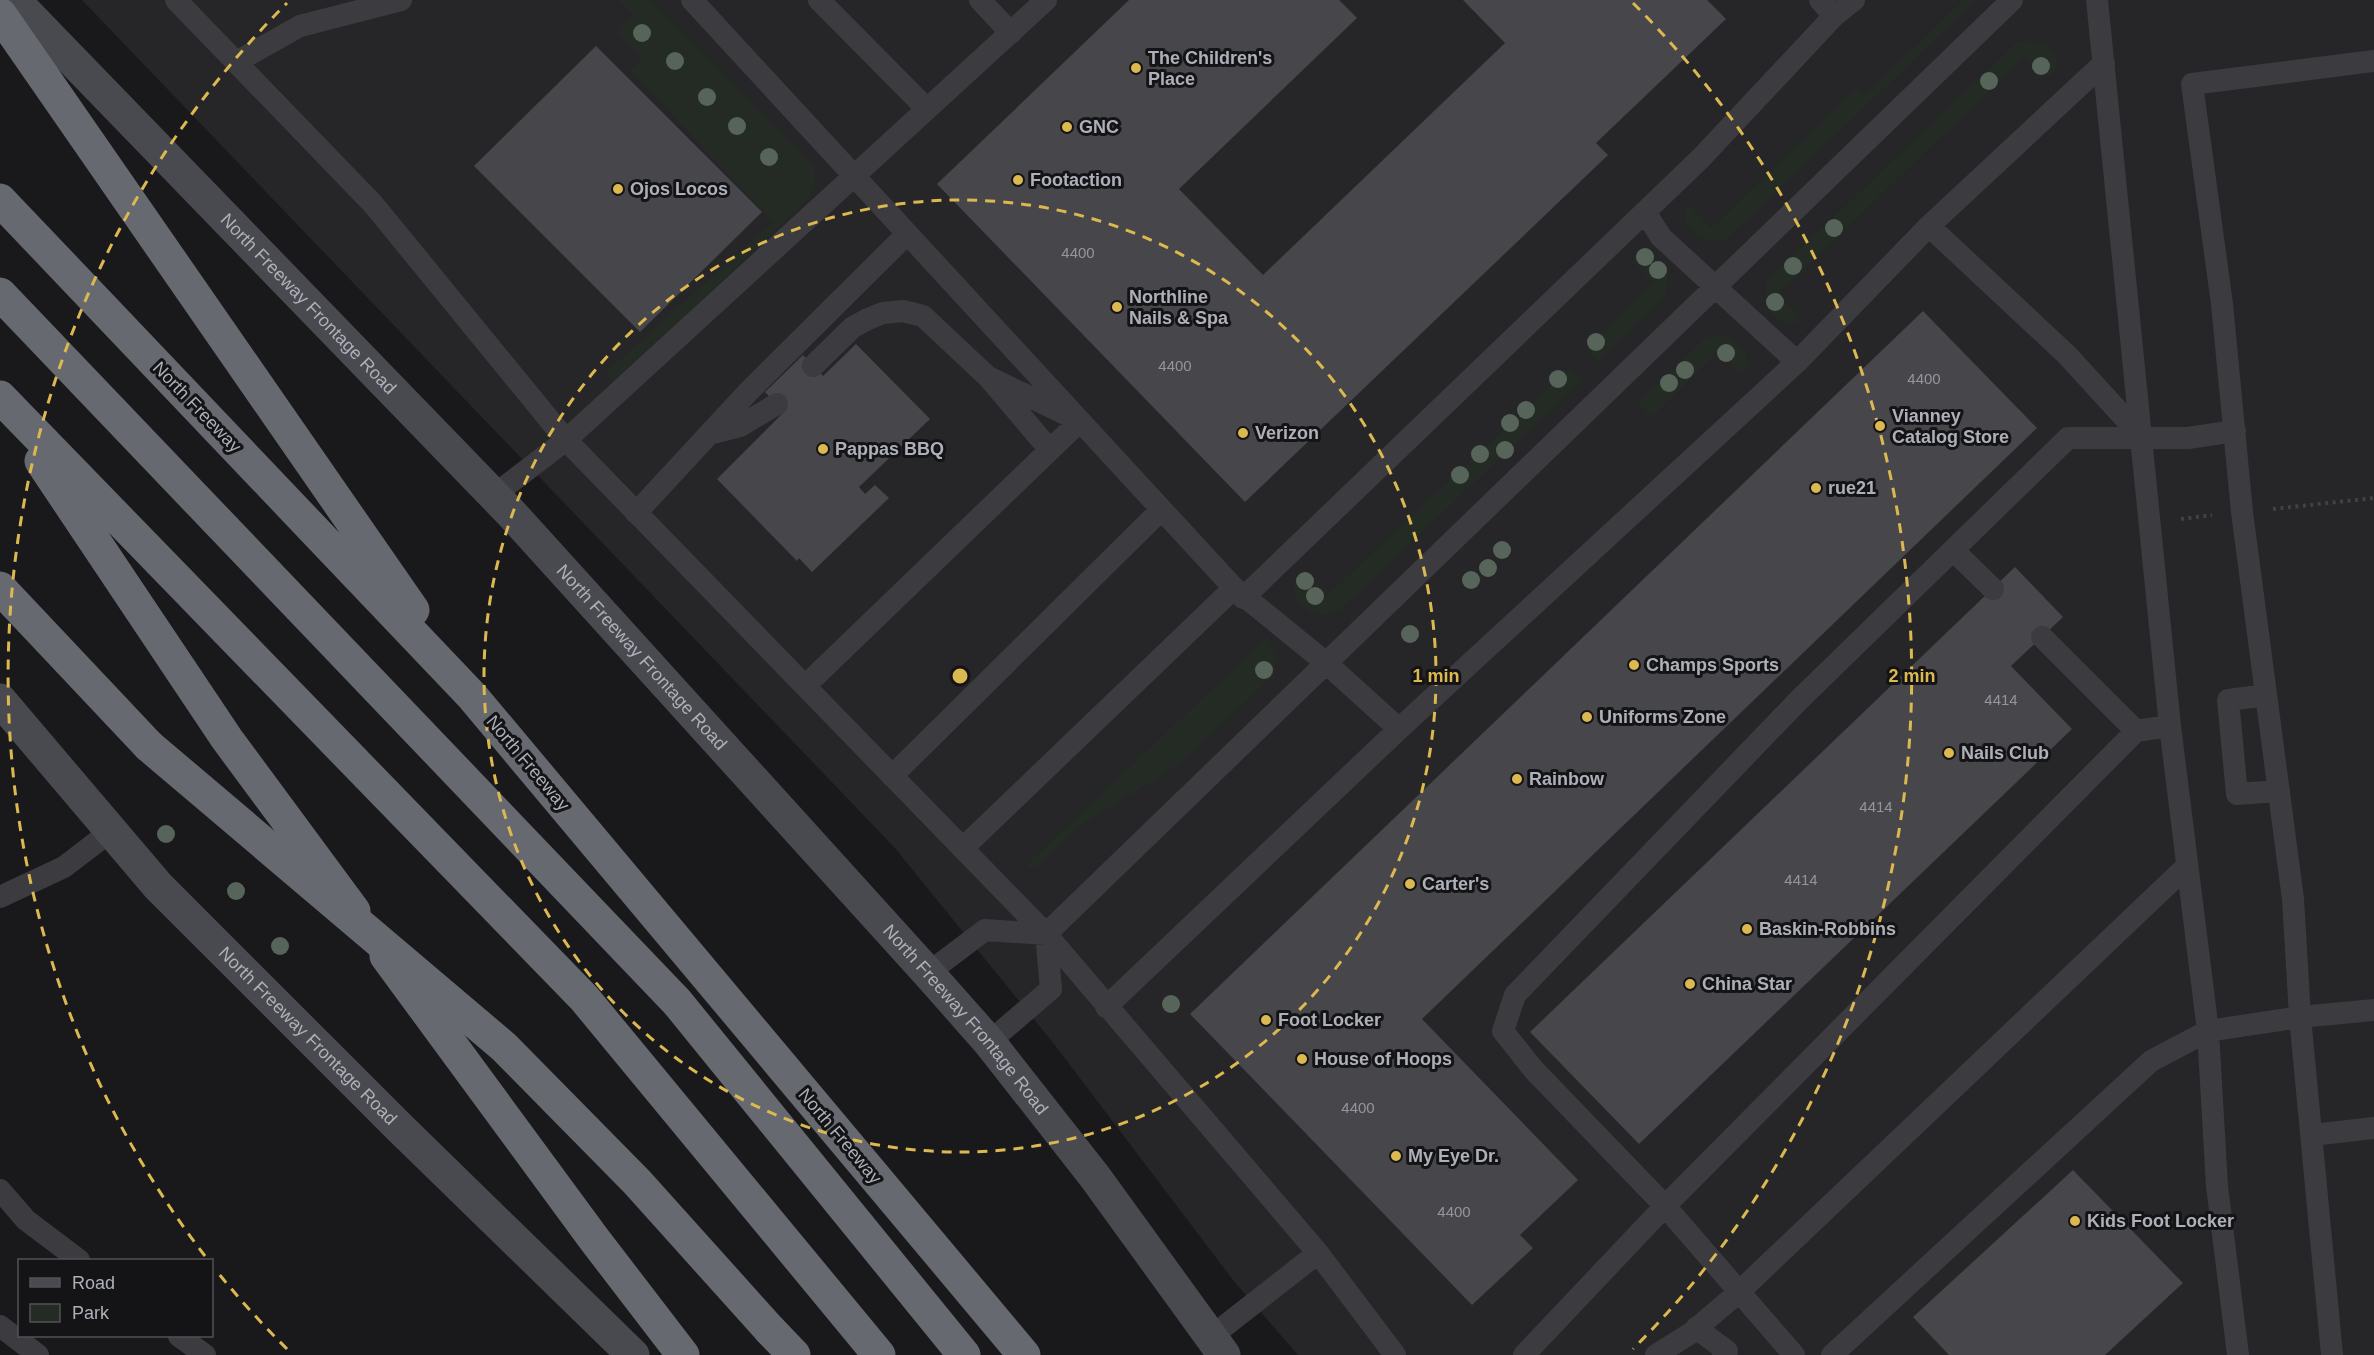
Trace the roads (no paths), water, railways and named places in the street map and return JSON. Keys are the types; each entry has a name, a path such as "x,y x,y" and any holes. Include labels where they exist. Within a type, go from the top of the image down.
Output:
{"highway":[{"path":"0,14 472,696"},
{"name":"North Freeway","path":"0,200 472,696 1024,1355"},
{"path":"0,294 677,1002 964,1355"},
{"path":"0,399 228,739 594,1239 683,1355"},
{"path":"0,399 584,998 879,1355"},
{"path":"0,588 149,746 504,1047 637,1182 794,1355"}],"main road":[{"name":"North Freeway Frontage Road","path":"14,0 494,495 928,973 989,1042 1095,1177 1218,1345"},
{"name":"North Freeway Frontage Road","path":"0,700 166,895 633,1355"}],"lane":[{"path":"176,0 373,204 566,440 1046,934 1318,1253 1395,1355"},
{"path":"236,62 300,26 401,0"},
{"path":"692,0 1239,593 1324,662 1399,729"},
{"path":"819,0 927,109"},
{"path":"980,0 1011,33"},
{"path":"494,495 566,440 1046,0"},
{"path":"963,848 1239,593 1701,158 1827,8 1854,0"},
{"path":"928,973 985,930 1046,934 1324,662 2012,0"},
{"path":"2097,0 2143,438 2170,726 2208,1031 2217,1186 2238,1355"},
{"path":"2332,1355 2300,1017 2293,899 2242,512 2222,304 2192,84 2374,61"},
{"path":"1106,1007 1399,729 1797,362 1929,226 2104,63"},
{"path":"1645,212 1661,237 1797,362"},
{"path":"1929,226 2067,356 2143,438"},
{"path":"636,513 709,434 907,234"},
{"path":"813,366 854,327 883,313 903,311 923,316 988,378 1050,450"},
{"path":"988,378 1080,421"},
{"path":"709,434 740,426 777,404"},
{"path":"805,686 1080,421"},
{"path":"1794,1355 1665,1206 1533,1069 1503,1030 1515,994 1798,701 2068,438 2188,438 2235,431"},
{"path":"892,776 1161,510"},
{"path":"1953,550 1992,589"},
{"path":"2042,637 2136,730"},
{"path":"2266,695 2228,700 2237,794 2279,791"},
{"path":"1524,1355 1665,1206 2136,730 2170,726"},
{"path":"0,897 64,867 111,831"},
{"path":"1656,1355 1693,1330 1739,1292 2186,867"},
{"path":"989,1042 1051,989 1046,934"},
{"path":"1832,1355 2151,1061 2208,1031 2300,1017 2374,1010"},
{"path":"2312,1136 2374,1128"},
{"path":"0,1190 26,1220 78,1259"},
{"path":"1218,1345 1318,1253"},
{"path":"0,1326 38,1355"},
{"path":"1684,1355 1693,1330"},
{"path":"1693,1330 1726,1351 1723,1355"},
{"path":"182,1337 205,1355"}],"place":[{"name":"The Children's Place","path":"1136,68"},
{"name":"GNC","path":"1067,127"},
{"name":"Footaction","path":"1018,180"},
{"name":"Ojos Locos","path":"618,189"},
{"name":"Northline Nails & Spa","path":"1117,307"},
{"name":"Vianney Catalog Store","path":"1880,426"},
{"name":"Verizon","path":"1243,433"},
{"name":"Pappas BBQ","path":"823,449"},
{"name":"rue21","path":"1816,488"},
{"name":"Champs Sports","path":"1634,665"},
{"name":"Uniforms Zone","path":"1587,717"},
{"name":"Nails Club","path":"1949,753"},
{"name":"Rainbow","path":"1517,779"},
{"name":"Carter's","path":"1410,884"},
{"name":"Baskin-Robbins","path":"1747,929"},
{"name":"China Star","path":"1690,984"},
{"name":"Foot Locker","path":"1266,1020"},
{"name":"House of Hoops","path":"1302,1059"},
{"name":"My Eye Dr.","path":"1396,1156"},
{"name":"Kids Foot Locker","path":"2075,1221"}]}
